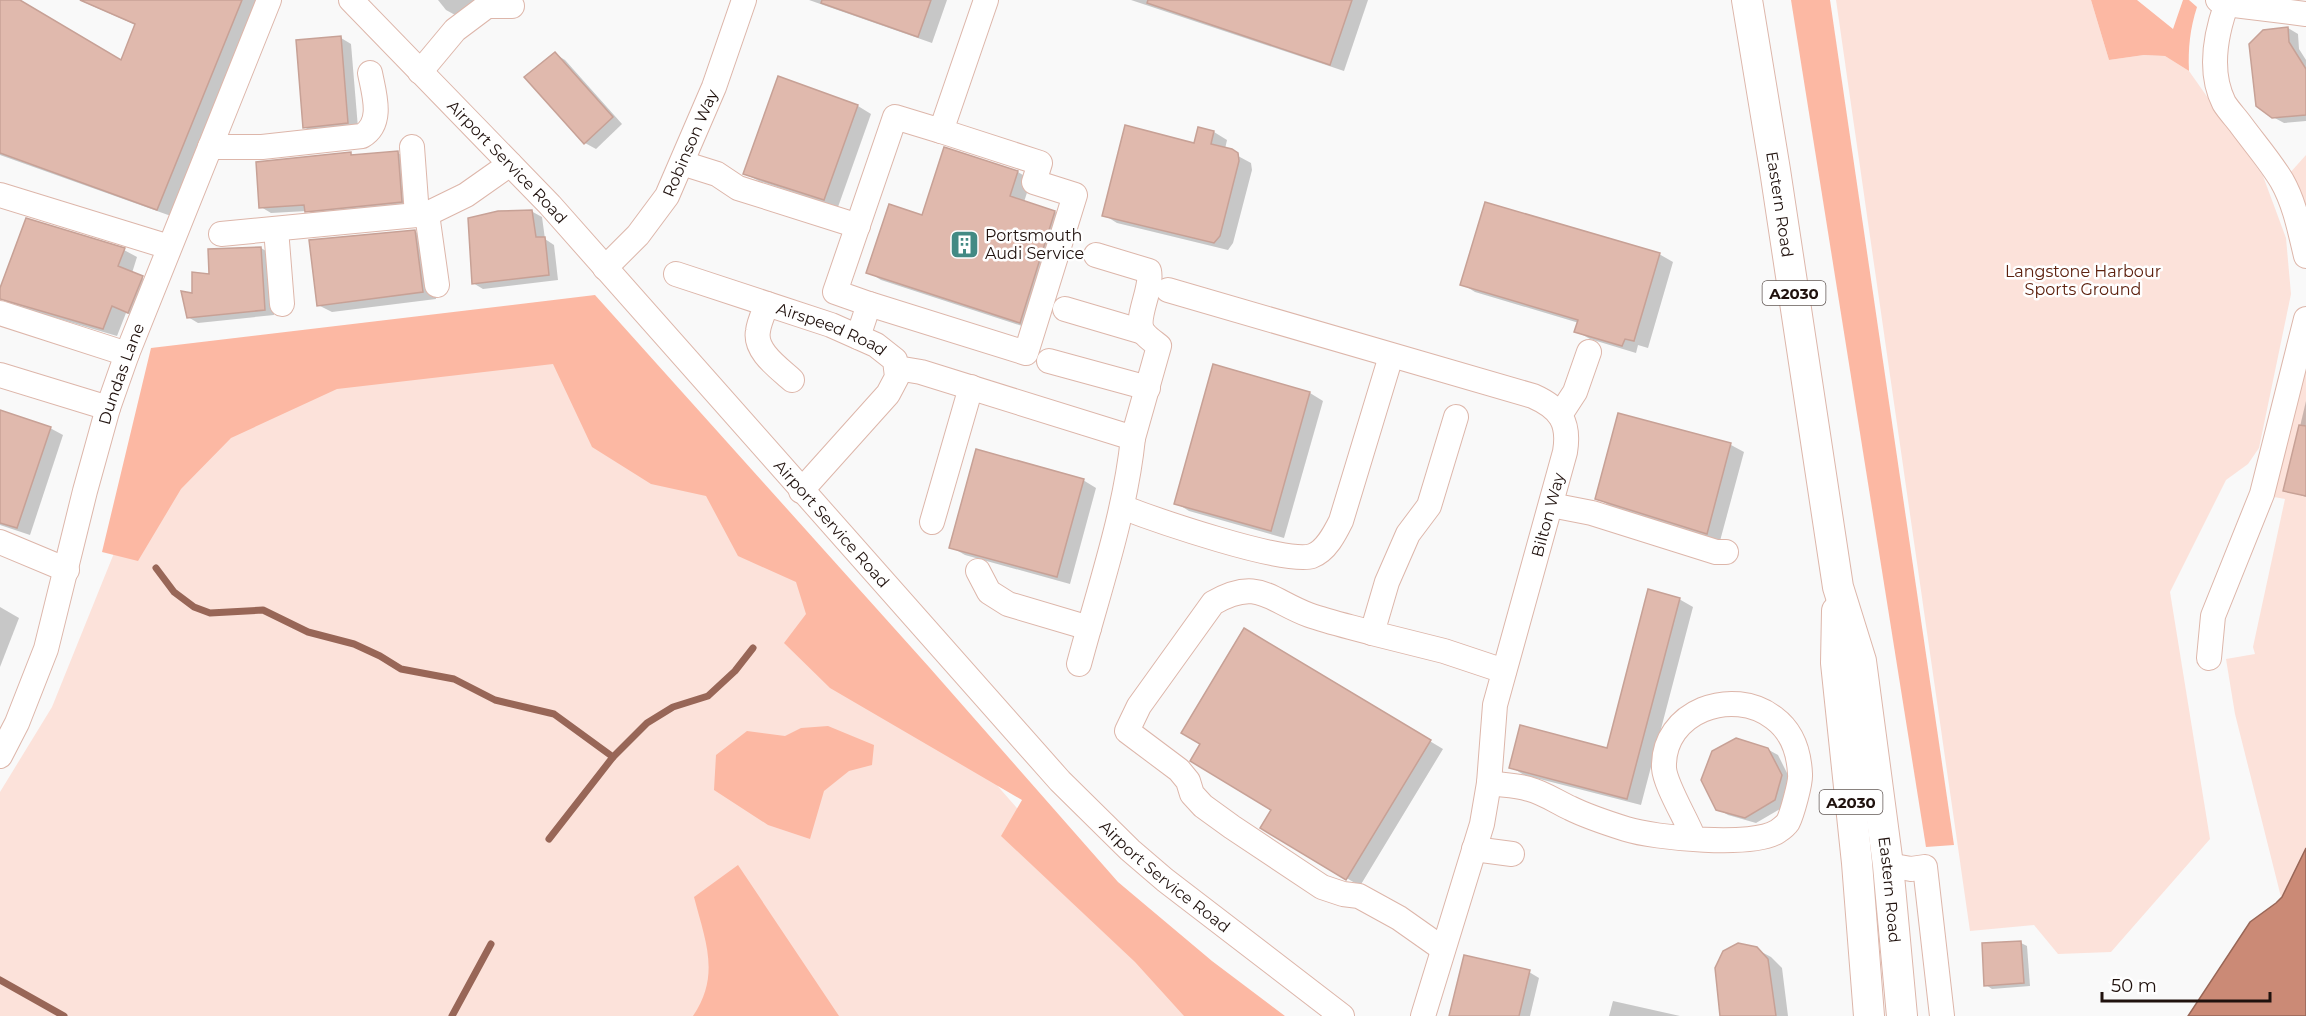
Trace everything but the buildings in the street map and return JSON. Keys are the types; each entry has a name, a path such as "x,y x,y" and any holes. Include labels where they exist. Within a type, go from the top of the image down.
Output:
{"main road":[{"name":"Eastern Road","path":"1747,0 1779,193 1838,587 1861,661 1888,866 1902,1016"},
{"name":"Eastern Road","path":"1838,587 1836,663 1857,863 1869,1016"}],"street":[{"name":"Dundas Lane","path":"0,756 34,682 46,649 85,491 108,408 127,354 269,0"},
{"name":"Airport Service Road","path":"351,0 550,205 664,332 801,491 1060,781 1094,816 1130,850 1197,906 1342,1016"},
{"name":"Robinson Way","path":"605,268 638,235 667,196 714,87 744,0"},
{"path":"941,131 986,0"},
{"path":"2306,14 2224,1 2216,47 2218,90 2225,105 2271,163 2283,183 2295,210 2306,256"},
{"path":"420,72 455,30 487,6 512,6"},
{"path":"210,147 262,147 362,136 370,131 375,120 376,109 370,73"},
{"path":"895,117 1040,163 1034,182 1075,195 1026,353 835,292 858,226 895,117"},
{"path":"412,147 422,214 437,285"},
{"path":"682,163 717,174 738,188 858,226"},
{"path":"221,234 422,214 466,195 510,164"},
{"path":"0,195 169,247"},
{"path":"276,229 282,304"},
{"path":"1095,255 1149,271 1151,280 1139,322 1143,332"},
{"name":"Airspeed Road","path":"676,274 831,325 886,352 895,360 897,377 888,394 801,491"},
{"path":"1168,290 1533,396 1549,403 1560,415 1575,392 1589,352"},
{"path":"767,304 757,337 769,358 792,380"},
{"path":"858,337 869,304"},
{"path":"1065,309 1143,332 1159,346 1133,438 1130,470 1122,507 1079,664"},
{"path":"0,313 127,354"},
{"path":"2209,658 2213,616 2262,494 2306,319"},
{"path":"1122,507 1160,522 1286,557 1313,556 1332,539 1341,521 1391,356"},
{"path":"1049,361 1148,387"},
{"path":"897,368 921,372 1133,438"},
{"path":"0,375 108,408"},
{"path":"932,522 970,387"},
{"name":"Bilton Way","path":"1423,1016 1482,824 1489,783 1492,721 1551,505 1567,437 1560,415"},
{"path":"1372,633 1387,582 1408,534 1429,506 1456,417"},
{"path":"1551,505 1592,513 1716,552 1726,552"},
{"path":"0,542 67,570"},
{"path":"978,571 989,592 1008,603 1089,627"},
{"path":"1443,949 1399,918 1359,896 1343,894 1322,887 1232,827 1203,806 1192,794 1188,781 1179,770 1127,731 1139,706 1213,603 1227,595 1248,591 1264,593 1300,612 1444,651 1504,671"},
{"path":"1489,783 1531,789 1589,816 1629,830 1694,839 1757,839 1776,833 1788,822 1800,778 1798,750 1775,718 1741,704 1719,704 1699,710 1683,722 1670,739 1665,755 1664,770 1694,839"},
{"path":"1474,849 1512,854"},
{"path":"1888,866 1925,867 1942,1016"}],"green space":[{"name":"Langstone Harbour Sports Ground","path":"1836,0 2091,0 2109,60 2144,55 2165,56 2189,71 2263,176 2286,238 2291,294 2259,448 2248,464 2226,480 2170,592 2210,839 2111,952 2058,954 2034,925 1970,931"},
{"path":"2306,155 2306,215 2289,174"},
{"path":"605,338 1130,937 1238,1016 0,1016 0,792 52,707 185,377"},
{"path":"2306,362 2306,1016 2188,1016 2250,922 2281,897 2235,714 2226,659 2255,654 2253,647 2285,499 2274,497"}],"shaded area":[{"path":"1791,0 1830,0 1954,845 1926,847"},
{"path":"2091,0 2137,0 2173,29 2183,0 2189,0 2197,7 2190,39 2189,71 2165,56 2144,55 2109,60"},
{"path":"595,295 929,667 1118,882 1212,961 1285,1016 1184,1016 1135,962 1001,836 1022,800 830,688 784,643 806,614 796,582 738,556 706,496 651,484 592,447 553,364 337,389 231,438 181,489 138,561 102,552 151,348"},
{"path":"828,726 874,745 872,765 849,771 824,791 810,839 768,825 714,790 716,755 747,731 785,736 801,728"},
{"path":"2306,848 2306,1016 2188,1016 2250,922 2282,897"},
{"path":"738,865 839,1016 693,1016 702,1001 709,972 706,943 694,897"}],"waterway":[{"path":"156,568 174,592 194,607 210,613 263,610 308,632 354,644 401,669 454,679 495,700 554,714 613,757 647,723 673,707 708,696 735,671 753,648"},
{"path":"549,839 613,757"},
{"path":"452,1016 491,944"},
{"path":"0,980 64,1016"}],"place":[{"name":"Portsmouth Audi Service","path":"964,244"}]}
